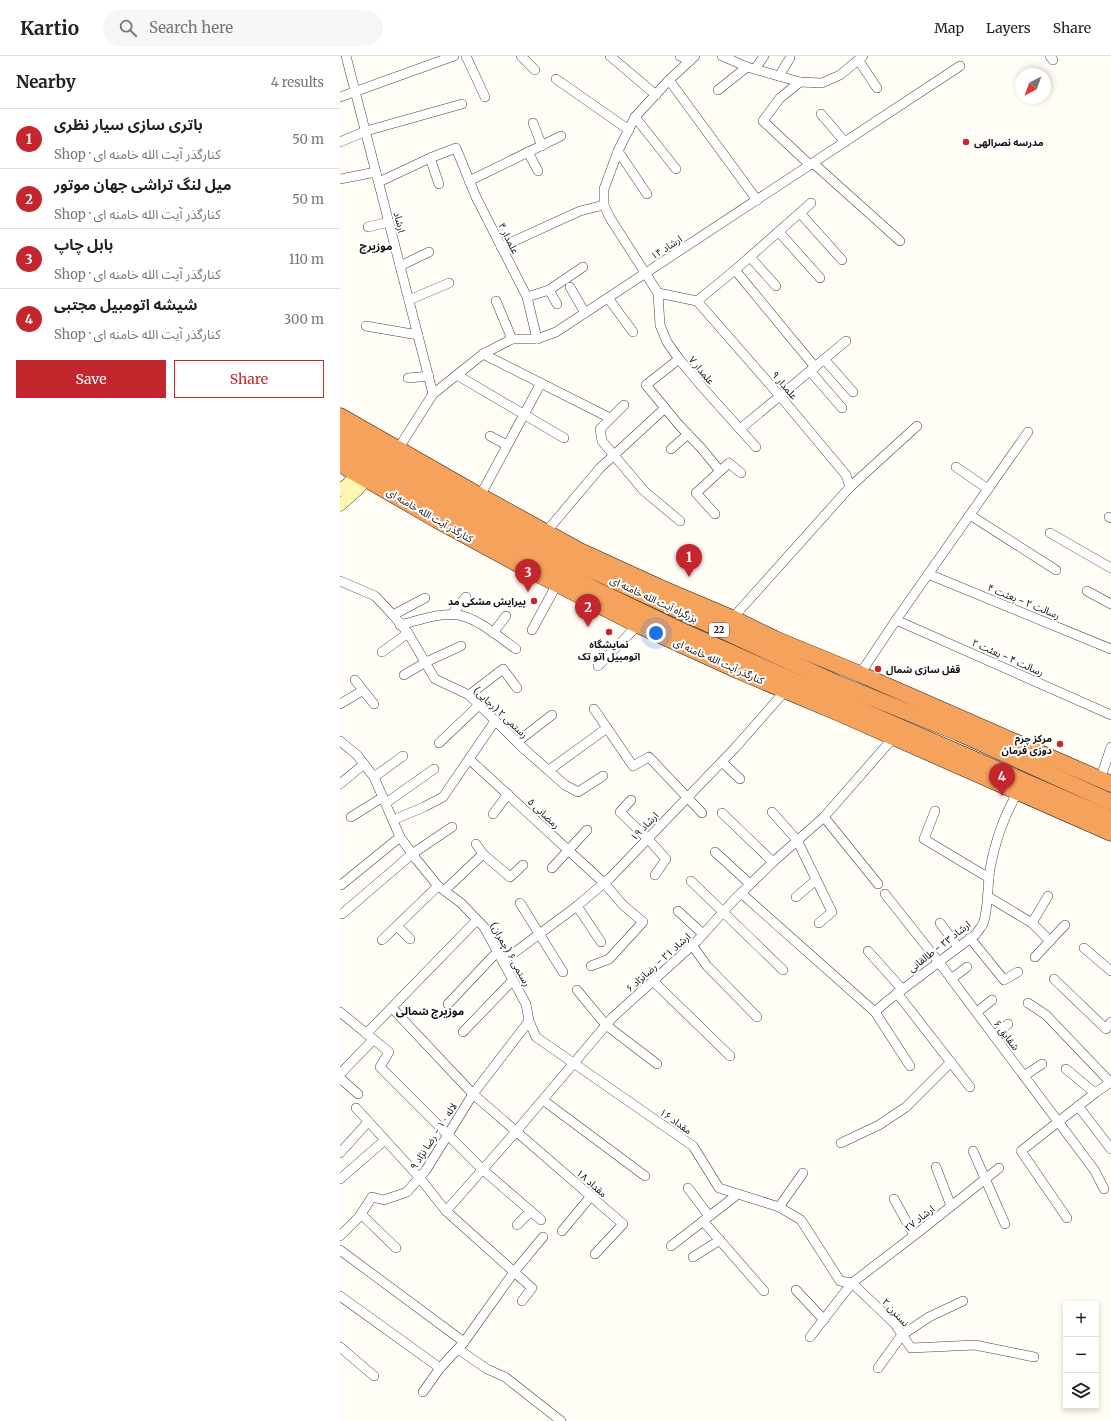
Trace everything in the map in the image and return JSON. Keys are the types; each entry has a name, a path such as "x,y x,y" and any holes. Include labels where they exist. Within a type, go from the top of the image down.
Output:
{"highway":[{"path":"340,416 480,496 498,514"},
{"name":"بزرگراه آیت الله خامنه ای","path":"340,431 721,631 816,665 979,735 1108,800"},
{"name":"بزرگراه آیت الله خامنه ای","path":"340,448 356,481 521,559 597,598 743,665 1069,807 1111,819"},
{"name":"کنارگذر آیت الله خامنه ای","path":"340,465 356,481 389,492 437,520 521,559 557,584 597,598 638,625 678,636"},
{"path":"517,525 546,532 578,557 661,588 732,618 775,639 816,665 860,674 979,735 1107,783 1108,800"},
{"name":"کنارگذر آیت الله خامنه ای","path":"743,665 786,690 897,732 1018,792 1069,807 1111,833"}],"main road":[{"path":"340,505 356,481"}],"street":[{"name":"ارشاد","path":"346,56 433,394"},
{"path":"466,56 485,96"},
{"path":"521,56 535,70"},
{"path":"610,56 656,95"},
{"path":"680,56 692,59"},
{"path":"722,56 751,68 800,82 822,83 840,75 861,58 877,88"},
{"path":"718,90 751,68 764,56"},
{"path":"340,97 448,57"},
{"path":"779,76 790,58"},
{"path":"692,59 669,80 635,117 618,152 604,189 604,205 610,218 658,293 697,301 736,270 811,203"},
{"name":"ارشاد ۱۴","path":"398,449 433,394 483,354 512,339 537,339 556,332 960,66"},
{"path":"556,79 629,130"},
{"path":"669,80 757,200"},
{"path":"800,82 780,98 763,121 900,241"},
{"path":"340,142 366,131 462,104"},
{"path":"821,114 845,142"},
{"path":"635,117 676,170"},
{"path":"533,123 542,146"},
{"path":"469,181 561,136"},
{"name":"علمدار ۴","path":"430,158 456,148 469,181 526,297 537,339"},
{"path":"528,152 538,171"},
{"path":"618,152 647,194"},
{"path":"379,182 430,158 439,184"},
{"path":"340,179 376,172"},
{"path":"501,247 580,211 604,205"},
{"path":"800,213 842,260"},
{"path":"368,228 389,222"},
{"path":"779,232 820,278"},
{"path":"400,266 429,252"},
{"path":"750,257 776,286"},
{"path":"526,297 549,290 583,267"},
{"path":"736,270 842,408"},
{"path":"409,300 449,283"},
{"path":"570,287 586,313"},
{"path":"549,290 557,304"},
{"name":"علمدار ۷","path":"658,293 660,325 667,342 704,390 756,447"},
{"path":"608,298 633,332"},
{"path":"496,301 512,339"},
{"name":"علمدار ۹","path":"697,301 780,396 846,475 850,487"},
{"path":"366,326 418,335"},
{"path":"740,429 846,341"},
{"path":"483,354 610,418"},
{"path":"679,359 646,385 720,471"},
{"path":"824,359 853,392"},
{"path":"457,375 564,438"},
{"path":"408,378 428,376"},
{"path":"480,496 541,383"},
{"path":"624,405 600,429 602,441 644,491 680,522"},
{"path":"546,532 600,468 665,408"},
{"path":"721,631 850,487 917,426"},
{"path":"860,674 896,620 1028,432"},
{"path":"671,449 688,434"},
{"path":"490,436 507,446"},
{"path":"716,514 696,493 729,463 741,473"},
{"path":"956,467 988,489"},
{"path":"970,515 1056,570"},
{"path":"1050,533 1111,568"},
{"name":"رسالت ۲ - بعثت ۴","path":"928,574 1111,649"},
{"name":"رستمی ۲ (رجایی)","path":"340,581 375,596 408,633 435,679 469,695 517,742 565,785 578,792 603,776"},
{"path":"532,630 557,584"},
{"path":"1087,591 1111,604"},
{"path":"451,615 466,597"},
{"path":"393,615 425,598"},
{"path":"400,624 437,616 458,615 475,621 516,649"},
{"path":"493,633 506,616"},
{"name":"رسالت ۴ - بعثت ۲","path":"896,620 1111,715"},
{"path":"598,666 638,625"},
{"path":"382,652 408,633"},
{"path":"404,675 426,662 461,646"},
{"path":"469,695 503,669 517,688"},
{"path":"355,680 362,691 374,704"},
{"name":"ارشاد ۱۹","path":"503,961 577,906 604,883 722,762 786,690"},
{"path":"340,704 362,691"},
{"path":"439,743 479,705"},
{"path":"594,709 633,766 648,757 702,813"},
{"path":"517,742 552,715"},
{"path":"393,820 444,797 496,721"},
{"path":"549,770 607,728"},
{"name":"ارشاد ۲۱ - رضانژاد ۶","path":"446,1211 516,1132 606,1025 692,945 772,862 824,817 897,732"},
{"name":"رستمی ۶ (چمران)","path":"340,741 357,755 374,777 400,837 412,854 442,888 461,902 484,927 526,1004 536,1037 573,1064"},
{"path":"1107,783 1111,747"},
{"path":"374,777 403,756"},
{"name":"رمضانی ۵","path":"469,759 569,850 604,883 623,905 643,922 609,959 591,966"},
{"path":"722,762 740,779"},
{"path":"340,784 364,764"},
{"path":"351,817 384,800 434,769"},
{"name":"ارشاد ۲۳ - طالقانی","path":"875,1012 938,961 976,934 982,925 990,868 1008,809 1018,792"},
{"path":"493,814 508,794"},
{"path":"632,800 620,812 666,859 655,875"},
{"path":"935,811 924,840 989,878"},
{"path":"772,812 797,840 832,912 819,923"},
{"path":"722,813 772,862"},
{"path":"824,817 878,884"},
{"path":"342,914 412,854 452,827"},
{"path":"552,868 587,830"},
{"path":"341,885 400,837"},
{"path":"476,844 483,854 510,877 523,865"},
{"path":"714,852 750,884"},
{"path":"382,940 396,926 483,854"},
{"path":"796,897 816,880"},
{"path":"691,881 783,970"},
{"path":"741,893 875,1012 910,1066"},
{"name":"شقایق ۶","path":"885,894 938,961 1095,1171 1104,1189"},
{"path":"987,896 1032,923 1050,941"},
{"path":"1032,923 1048,896"},
{"path":"520,903 563,972"},
{"path":"577,906 601,942"},
{"path":"678,911 703,934"},
{"path":"340,1074 392,1008 477,920"},
{"path":"940,923 958,947"},
{"path":"1035,957 1065,925"},
{"path":"396,926 410,939"},
{"path":"970,938 1004,980 1018,972"},
{"path":"692,945 707,966 757,1017"},
{"path":"1084,948 1111,971"},
{"path":"868,951 900,991 970,1087"},
{"path":"448,1004 497,952"},
{"path":"951,979 967,967"},
{"path":"1054,979 1108,1026"},
{"path":"463,1032 513,980"},
{"path":"653,981 730,1056"},
{"path":"577,990 606,1025 657,1064"},
{"path":"976,1012 992,1000"},
{"path":"1028,1003 1046,1016 1111,1082 1021,1151 1067,1218"},
{"name":"مقداد ۱۸","path":"392,1008 473,1094 623,1224 595,1254"},
{"path":"340,1012 389,1052 380,1067 482,1170 542,1220"},
{"name":"لاله ۱۰ - رضا نژاد ۹","path":"340,1236 360,1214 372,1197 384,1200 407,1192 426,1170 473,1094 530,1021"},
{"path":"994,1036 1008,1024"},
{"path":"841,1143 879,1125 906,1107 951,1062"},
{"name":"مقداد ۱۶","path":"573,1064 693,1146 719,1188 779,1207"},
{"path":"1024,1076 1042,1064"},
{"path":"1066,1069 1095,1093"},
{"path":"340,1078 358,1094"},
{"path":"543,1100 645,1176"},
{"path":"1078,1106 1111,1149"},
{"path":"356,1108 420,1177 446,1211 532,1288 522,1301"},
{"path":"340,1153 368,1122"},
{"path":"340,1179 385,1140"},
{"path":"973,1150 1005,1224"},
{"path":"936,1167 951,1206"},
{"name":"ارشاد ۲۷","path":"810,1338 852,1283 999,1168"},
{"path":"779,1207 803,1174"},
{"path":"688,1188 720,1240 764,1291"},
{"path":"671,1246 738,1194"},
{"path":"562,1231 591,1196"},
{"path":"894,1199 914,1235"},
{"name":"نسترن ۲","path":"779,1207 801,1220 840,1281 852,1283 895,1324 911,1348 975,1345 1034,1357"},
{"path":"517,1225 531,1211"},
{"path":"360,1214 396,1248"},
{"path":"423,1392 440,1368 461,1346 514,1272 543,1236"},
{"path":"692,1257 720,1240"},
{"path":"340,1250 461,1346 487,1369 505,1377 561,1421"},
{"path":"796,1290 824,1320"},
{"path":"340,1296 440,1368"},
{"path":"878,1368 902,1335 929,1317 963,1301"},
{"path":"340,1347 374,1376"}],"place":[{"name":"مدرسه نصرالهی","path":"966,142"},
{"name":"باتری سازی سیار نظری","path":"689,577"},
{"name":"بابل چاپ","path":"528,592"},
{"name":"پیرایش مشکی مد","path":"534,601"},
{"name":"میل لنگ تراشی جهان موتور","path":"588,627"},
{"name":"نمایشگاه اتومبیل اتو تک","path":"609,632"},
{"name":"قفل سازی شمال","path":"878,669"},
{"name":"مرکز چرم دوزی فرمان","path":"1060,744"},
{"name":"شیشه اتومبیل مجتبی","path":"1002,796"}],"district":[{"name":"موزیرج","path":"376,246"},
{"name":"موزیرج شمالی","path":"430,1011"}]}
